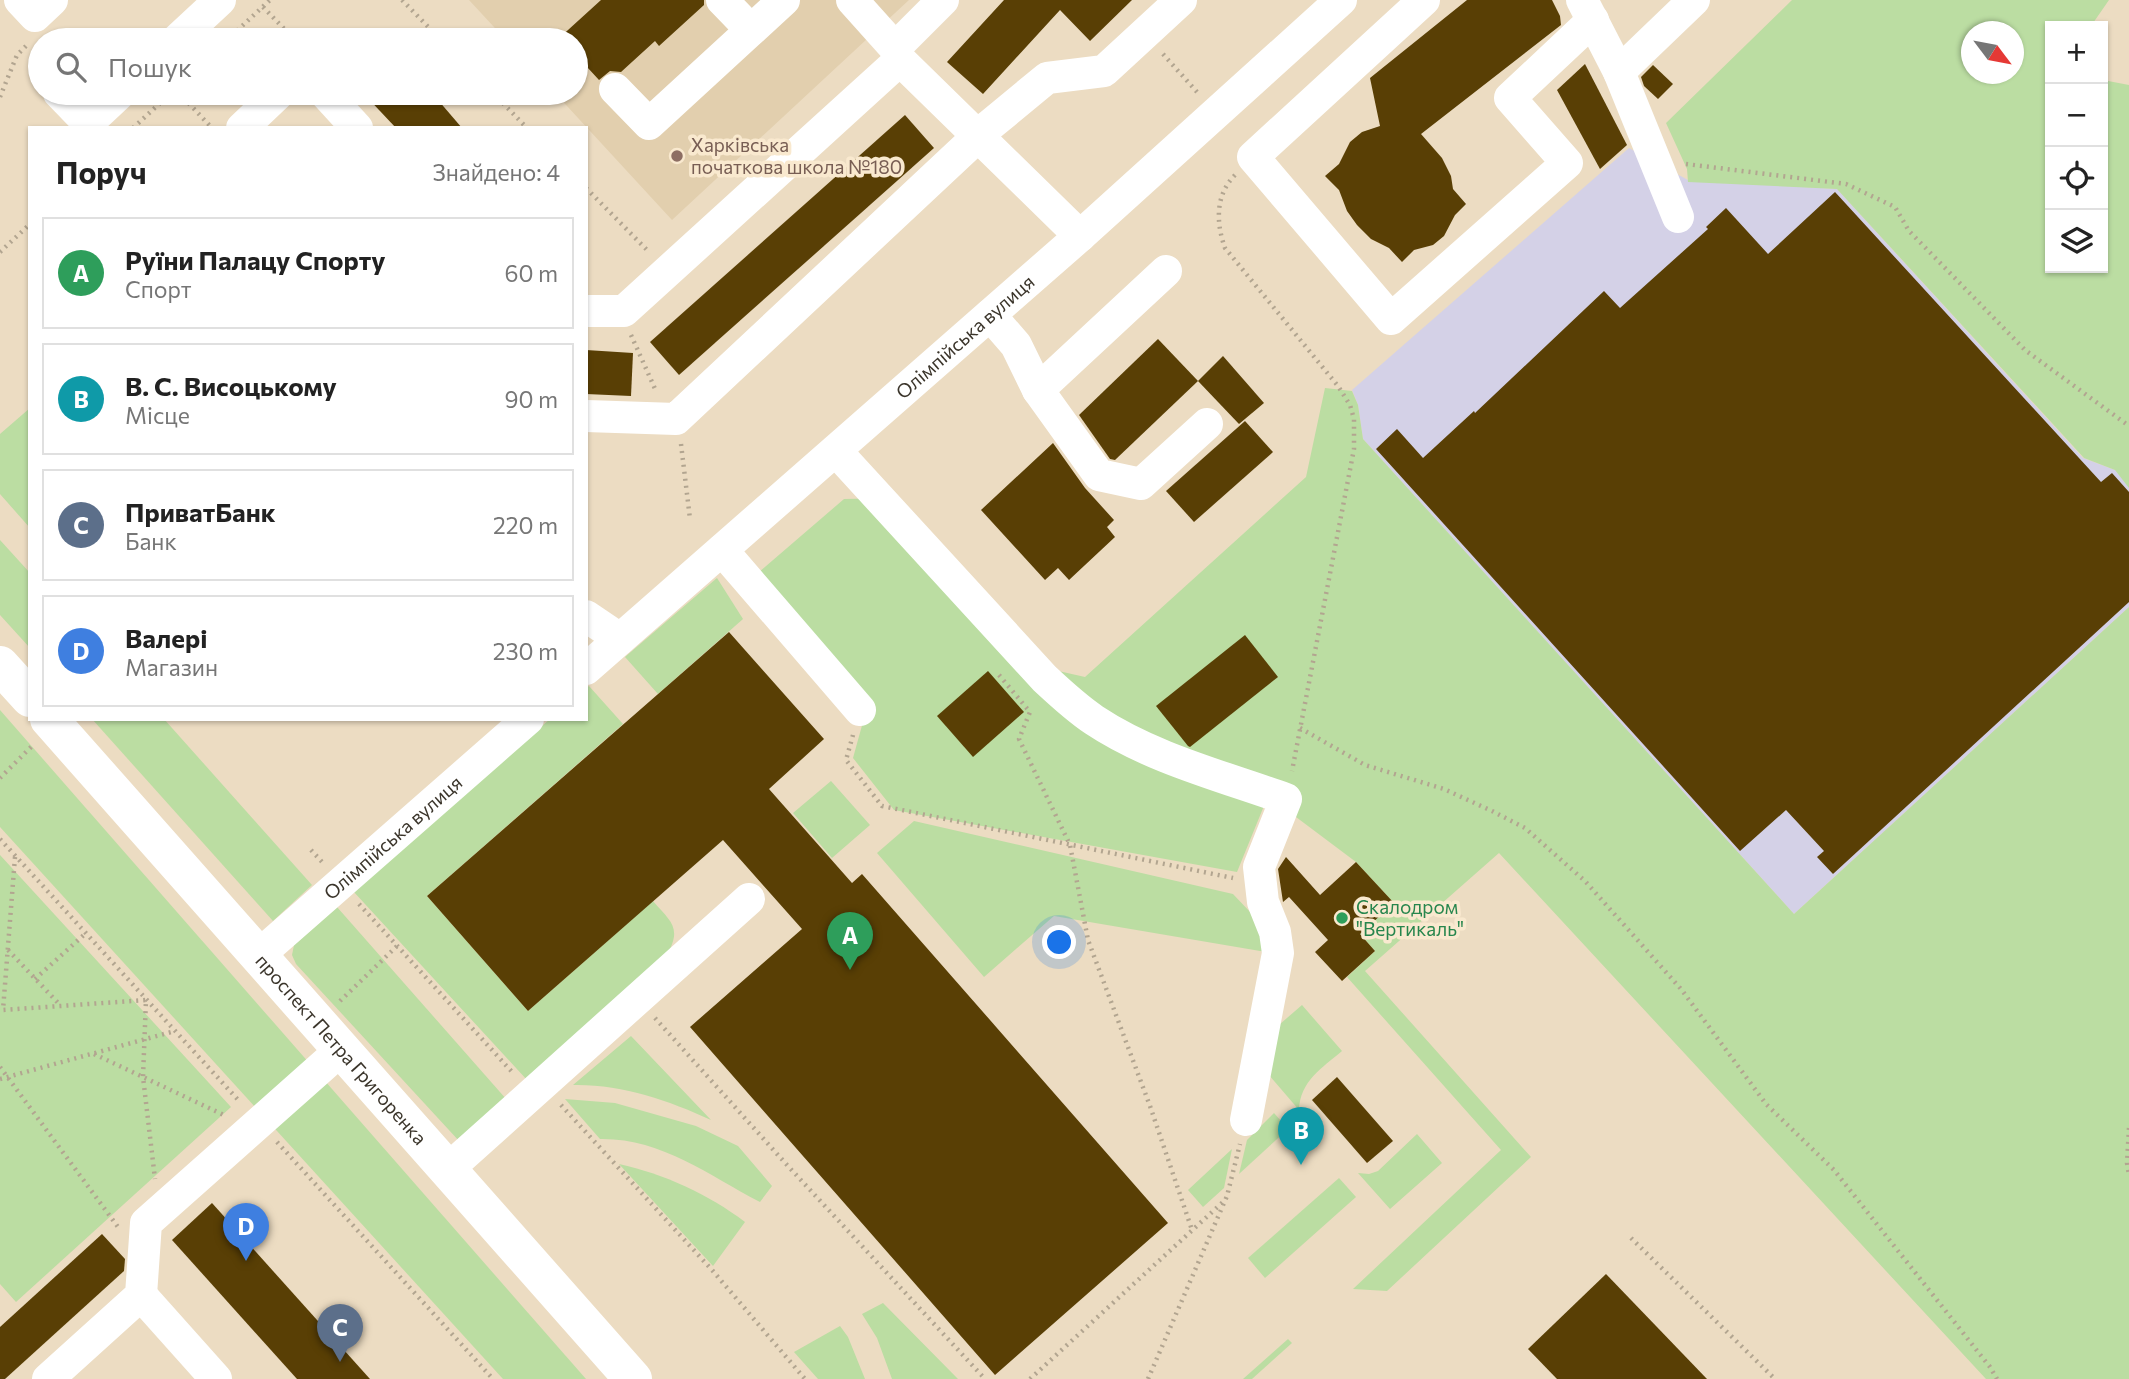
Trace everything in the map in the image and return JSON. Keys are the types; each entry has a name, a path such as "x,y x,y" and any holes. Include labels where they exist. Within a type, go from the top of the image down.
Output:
{"main road":[{"path":"0,665 28,696"},
{"name":"проспект Петра Григоренка","path":"51,721 633,1379"}],"street":[{"path":"20,0 35,16 52,0"},
{"path":"190,28 220,0"},
{"path":"722,0 751,30"},
{"path":"615,89 649,124 784,0"},
{"path":"852,0 897,54 1080,236"},
{"path":"588,311 624,311 669,272 897,54 943,0"},
{"path":"588,416 676,419 978,135 1047,78 1104,71 1181,0"},
{"name":"Олімпійська вулиця","path":"588,667 1080,236 1341,0"},
{"path":"1424,0 1252,157 1391,319 1567,163 1510,98 1588,10 1619,72 1678,217"},
{"path":"1619,72 1694,0"},
{"path":"71,105 88,123 107,105"},
{"path":"244,126 266,105"},
{"path":"336,105 355,126"},
{"path":"1038,390 1166,271"},
{"path":"990,315 1016,345 1038,390 1099,475 1141,484 1207,424"},
{"path":"836,451 1045,679 1072,704 1106,728 1152,751 1286,799 1258,867 1263,902 1275,932 1278,953 1246,1120"},
{"path":"722,550 860,710"},
{"path":"588,616 620,639"},
{"name":"Олімпійська вулиця","path":"259,955 526,721"},
{"path":"448,1169 749,899"},
{"path":"48,1379 141,1294 146,1223 342,1049"},
{"path":"141,1294 216,1379"}],"path":[{"path":"240,28 270,0"},
{"path":"402,0 430,28"},
{"path":"263,7 283,28"},
{"path":"1159,50 1189,84"},
{"path":"0,97 17,55"},
{"path":"135,126 157,105"},
{"path":"190,105 210,126"},
{"path":"505,105 525,126"},
{"path":"1252,157 1227,183 1219,208 1219,231 1225,248 1338,386 1350,405 1354,419 1354,449 1346,498 1286,799"},
{"path":"1655,160 1846,184 1895,207 1909,231 2025,350 2129,426"},
{"path":"588,190 669,272"},
{"path":"0,253 28,227"},
{"path":"627,324 661,401"},
{"path":"680,440 690,519"},
{"path":"995,670 1030,712 1019,739 1070,845 1088,940 1150,1106 1192,1230"},
{"path":"860,710 846,760 883,806 1259,883"},
{"path":"1300,728 1365,765 1444,789 1503,816 1525,828 1585,881 1681,989 1766,1104 1834,1170 1997,1379"},
{"path":"15,856 2,1011 146,1000 143,1077 159,1212"},
{"path":"366,911 532,1094 553,1096 712,1270 804,1379"},
{"path":"36,979 86,933"},
{"path":"332,1008 397,946"},
{"path":"8,950 62,1006"},
{"path":"649,1011 985,1379"},
{"path":"0,1079 175,1031"},
{"path":"93,1053 253,1129"},
{"path":"0,1067 144,1261"},
{"path":"1148,1379 1226,1199 1246,1120"},
{"path":"2129,1128 2129,1175"},
{"path":"1030,1379 1226,1199"},
{"path":"1630,1238 1775,1379"}],"shaded area":[{"name":"Харківська початкова школа №180","path":"469,0 909,0 672,220 566,105 588,105 588,28 495,28"},
{"path":"1629,148 1688,180 1837,189 2083,458 2115,470 2129,487 2129,607 1794,914 1363,439 1358,405 1352,390"}],"green space":[{"path":"1792,0 2109,0 2094,21 2045,21 2045,273 2108,273 2108,81 2129,85 2129,488 2115,470 2084,458 1837,189 1688,182 1687,169 1666,123"},
{"path":"1325,388 1352,391 1358,405 1363,439 1794,914 2129,607 2129,1379 1986,1379 1499,853 1365,971 1531,1157 1387,1291 1353,1289 1501,1150 1347,977 1375,951 1360,934 1393,902 1356,862 1268,796 1237,872 894,810 853,758 866,711 752,578 844,499 892,498 1054,670 1085,677 1306,477"},
{"path":"28,410 28,526 0,494 0,434"},
{"path":"0,540 28,571 28,646 0,615"},
{"path":"717,578 743,619 658,694 625,657"},
{"path":"588,687 623,724 427,896 528,1011 653,901 669,919 674,937 668,953 527,1080 353,891 548,721 588,721"},
{"path":"0,710 586,1379 503,1379 0,827"},
{"path":"94,721 166,721 312,885 273,921"},
{"path":"831,781 870,825 832,858 793,813"},
{"path":"914,821 1233,894 1270,933 1266,952 1054,916 984,977 877,853"},
{"path":"0,855 231,1107 16,1302 0,1284"},
{"path":"337,907 507,1100 460,1142 296,964 292,955 294,945"},
{"path":"1302,1005 1342,1051 1308,1083 1300,1100 1299,1110 1262,1067 1272,1031"},
{"path":"631,1036 711,1120 678,1106 626,1090 573,1085"},
{"path":"565,1099 615,1103 696,1126 738,1146 772,1186 760,1202 664,1151 622,1140 600,1139"},
{"path":"1274,1113 1288,1129 1239,1174 1247,1140"},
{"path":"1417,1134 1442,1163 1390,1209 1358,1173 1378,1171"},
{"path":"1232,1149 1224,1188 1203,1207 1188,1190"},
{"path":"619,1164 685,1186 745,1222 713,1266"},
{"path":"1339,1178 1356,1197 1265,1278 1248,1258"},
{"path":"883,1303 958,1379 892,1379 877,1338 862,1314"},
{"path":"840,1326 848,1337 865,1379 818,1379 794,1352"},
{"path":"1288,1339 1292,1343 1252,1379 1243,1379"}],"building":[{"path":"601,0 704,0 704,5 659,46 655,41 621,72 610,71 599,80 588,68 588,28 570,28"},
{"path":"1004,0 1132,0 1090,41 1060,10 983,94 947,62"},
{"path":"1467,0 1552,0 1560,16 1561,25 1421,134 1442,158 1451,176 1453,189 1466,204 1455,215 1444,236 1433,245 1414,250 1402,262 1389,248 1371,239 1357,225 1347,211 1339,190 1325,176 1339,164 1350,142 1362,132 1380,126 1370,78"},
{"path":"1585,64 1627,145 1600,169 1557,90"},
{"path":"1653,65 1673,84 1658,99 1644,86 1641,77"},
{"path":"374,105 442,105 460,126 394,126"},
{"path":"905,115 934,148 679,375 650,342"},
{"path":"1835,192 2101,482 2112,473 2129,492 2129,602 1833,874 1817,857 1824,851 1786,810 1740,851 1376,449 1397,429 1423,458 1474,411 1475,413 1604,291 1620,308 1708,229 1706,227 1726,208 1768,254"},
{"path":"1158,339 1198,381 1115,460 1110,459 1079,415"},
{"path":"588,350 633,353 631,396 588,394"},
{"path":"1223,356 1264,403 1239,424 1198,381"},
{"path":"1245,421 1273,452 1194,522 1166,491"},
{"path":"1053,443 1085,488 1114,520 1107,527 1115,537 1069,580 1058,568 1045,580 981,510"},
{"path":"729,632 824,739 769,789 852,883 862,874 1168,1223 995,1375 690,1027 802,929 723,840 528,1011 427,896"},
{"path":"1245,635 1278,677 1188,746 1156,706"},
{"path":"988,671 1024,712 973,757 937,716"},
{"name":"Скалодром \"Вертикаль\"","path":"1286,857 1320,895 1356,862 1394,903 1360,934 1375,951 1342,981 1315,952 1328,940 1289,897 1283,902 1278,869"},
{"path":"1337,1077 1393,1141 1367,1163 1312,1100"},
{"path":"212,1203 370,1379 297,1379 172,1240"},
{"path":"102,1234 125,1259 124,1271 5,1379 0,1379 0,1327"},
{"path":"1606,1274 1707,1379 1557,1379 1528,1349"}],"place":[{"name":"Харківська початкова школа №180","path":"677,156"},
{"name":"Скалодром \"Вертикаль\"","path":"1342,918"},
{"name":"Руїни Палацу Спорту","path":"850,970"},
{"name":"В. С. Висоцькому","path":"1301,1165"},
{"name":"Валері","path":"246,1261"},
{"name":"ПриватБанк","path":"340,1362"}]}
